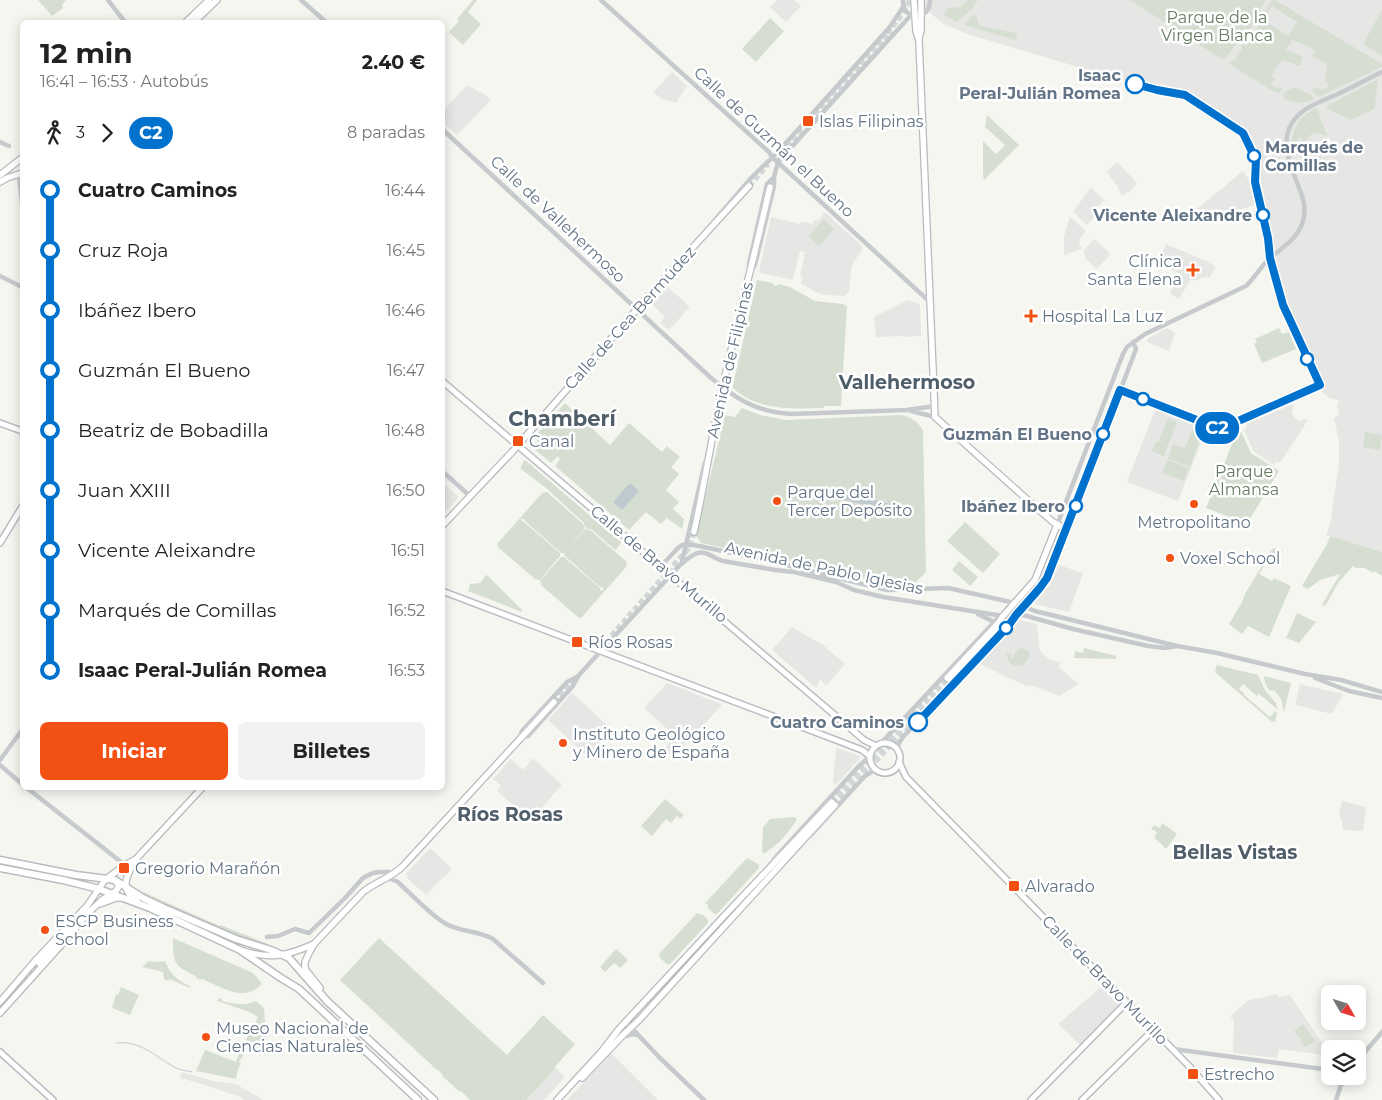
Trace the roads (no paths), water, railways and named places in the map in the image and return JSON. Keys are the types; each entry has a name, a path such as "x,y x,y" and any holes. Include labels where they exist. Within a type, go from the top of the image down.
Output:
{"highway":[{"path":"0,860 76,875 111,879 126,886 143,898 182,916 236,939 289,958 327,1001 434,1100"},
{"path":"0,868 99,889 150,908 240,950 299,989 418,1100"}],"main road":[{"path":"188,20 208,0"},
{"path":"196,20 217,0"},
{"path":"914,0 921,33 919,41 935,417 1065,532 1044,584 1020,609 949,680 1003,616 1020,609 1028,589 1038,575 1056,526"},
{"path":"916,16 921,0"},
{"path":"0,175 20,160"},
{"path":"0,182 20,174 15,164"},
{"name":"Calle de Cea Bermúdez","path":"445,523 518,444 748,186"},
{"name":"Avenida de Filipinas","path":"694,532 710,457 710,447 770,187"},
{"name":"Calle de Bravo Murillo","path":"445,383 864,740 879,745"},
{"path":"0,423 20,431"},
{"path":"0,543 20,509"},
{"path":"445,592 862,750 870,756"},
{"path":"327,1001 305,966 305,962 314,944 363,892 403,866 554,702"},
{"path":"891,744 897,749 900,756 899,762 895,769 890,772 881,772 871,762 870,756 872,751 879,745 891,744"},
{"name":"Calle de Bravo Murillo","path":"899,762 906,777 1154,1029 1219,1100"},
{"name":"Calle de Bravo Murillo","path":"890,772 906,777"},
{"path":"150,908 132,898 127,891 126,877 136,859 200,790"},
{"path":"833,803 752,897 631,1028 559,1100 626,1022 833,803"},
{"path":"0,1002 35,961 91,902 99,889 125,865 136,859"},
{"path":"0,1013 87,914 116,891 119,884 111,879"},
{"path":"89,887 94,891 95,896"},
{"path":"98,904 116,898 126,899"},
{"path":"39,963 70,930 86,907"},
{"path":"240,950 260,955 283,955 314,944"},
{"path":"1031,1100 1127,1002"},
{"path":"1082,1100 1154,1029"},
{"path":"0,1052 53,1100"}],"street":[{"path":"108,0 123,20"},
{"path":"301,0 324,20"},
{"name":"Calle de Guzmán el Bueno","path":"601,0 763,146 772,157 931,303"},
{"path":"903,0 906,12 916,16"},
{"path":"778,162 916,16 928,10 930,0"},
{"name":"Calle de Cea Bermúdez","path":"703,236 749,180 889,28 903,6"},
{"path":"1056,526 1127,347 1144,334 1246,286 1270,258 1286,245 1298,232 1304,217 1305,203 1286,150 1291,126 1306,109 1382,72"},
{"name":"Calle de Vallehermoso","path":"445,133 733,396 750,406 773,413 798,414 907,410"},
{"path":"0,142 9,146"},
{"name":"Avenida de Filipinas","path":"750,272 749,264 767,184 774,177 778,162"},
{"path":"0,276 20,287"},
{"path":"1065,532 1136,349 1133,342"},
{"path":"907,410 935,406"},
{"path":"907,410 935,417"},
{"name":"Avenida de Filipinas","path":"680,565 684,558 710,447"},
{"path":"445,474 470,496"},
{"path":"661,566 678,548 686,545"},
{"name":"Avenida de Pablo Iglesias","path":"686,545 761,559 887,590 948,588 1020,609 1073,629 1148,646 1165,648 1177,646"},
{"name":"Avenida de Pablo Iglesias","path":"680,565 694,553 699,552 706,553 719,560 794,572 836,582 854,590 884,597 1003,616 1020,609 1036,611 1177,646 1340,680 1382,692"},
{"path":"519,739 528,736 572,687 578,675 680,565"},
{"path":"897,749 903,737 1009,625 1020,609"},
{"name":"Avenida de Pablo Iglesias","path":"967,610 990,619 992,625"},
{"path":"879,745 992,625 1003,616"},
{"name":"Avenida de Pablo Iglesias","path":"1305,674 1349,690 1382,698"},
{"path":"0,760 20,733"},
{"path":"747,892 756,878 836,790 870,756"},
{"path":"0,765 20,782"},
{"path":"752,897 866,775 876,769"},
{"path":"30,790 125,865"},
{"path":"267,937 282,935 295,929 308,933 312,931 363,878 373,873 386,871 393,874 400,884"},
{"path":"385,879 394,880 400,884 442,922 454,928 493,939 543,983"},
{"path":"626,1022 704,1100"},
{"path":"1366,1051 1382,1032"},
{"path":"626,1036 630,1034 638,1035"},
{"path":"1173,1049 1321,1069"},
{"path":"1336,1100 1341,1085"}],"waterway":[{"path":"117,1043 134,1044 176,1068 192,1072"}],"tunnel":[{"path":"887,33 900,17 910,0"},
{"path":"778,161 789,145 892,32"},
{"path":"749,186 768,164"},
{"path":"606,642 688,549 694,532"},
{"path":"554,702 576,677"},
{"path":"832,802 947,678"},
{"path":"835,805 950,681"},
{"path":"0,1006 39,963"}],"place":[{"name":"Isaac Peral-Julián Romea","path":"1135,84"},
{"name":"Islas Filipinas","path":"808,121"},
{"name":"Marqués de Comillas","path":"1254,156"},
{"name":"Vicente Aleixandre","path":"1263,215"},
{"name":"Clínica Santa Elena","path":"1193,270"},
{"name":"Hospital La Luz","path":"1031,316"},
{"name":"Guzmán El Bueno","path":"1103,434"},
{"name":"Canal","path":"518,441"},
{"name":"Parque del Tercer Depósito","path":"777,501"},
{"name":"Metropolitano","path":"1194,504"},
{"name":"Ibáñez Ibero","path":"1076,506"},
{"name":"Voxel School","path":"1170,558"},
{"name":"Ríos Rosas","path":"577,642"},
{"name":"Cuatro Caminos","path":"918,722"},
{"name":"Instituto Geológico y Minero de España","path":"563,743"},
{"name":"Gregorio Marañón","path":"124,868"},
{"name":"Alvarado","path":"1014,886"},
{"name":"ESCP Business School","path":"45,930"},
{"name":"Museo Nacional de Ciencias Naturales","path":"206,1037"},
{"name":"Estrecho","path":"1193,1074"}],"district":[{"name":"Vallehermoso","path":"907,382"},
{"name":"Chamberí","path":"562,418"},
{"name":"Ríos Rosas","path":"510,814"},
{"name":"Bellas Vistas","path":"1235,852"}],"park label":[{"name":"Parque de la Virgen Blanca","path":"1217,26"},
{"name":"Parque Almansa","path":"1244,480"}]}
